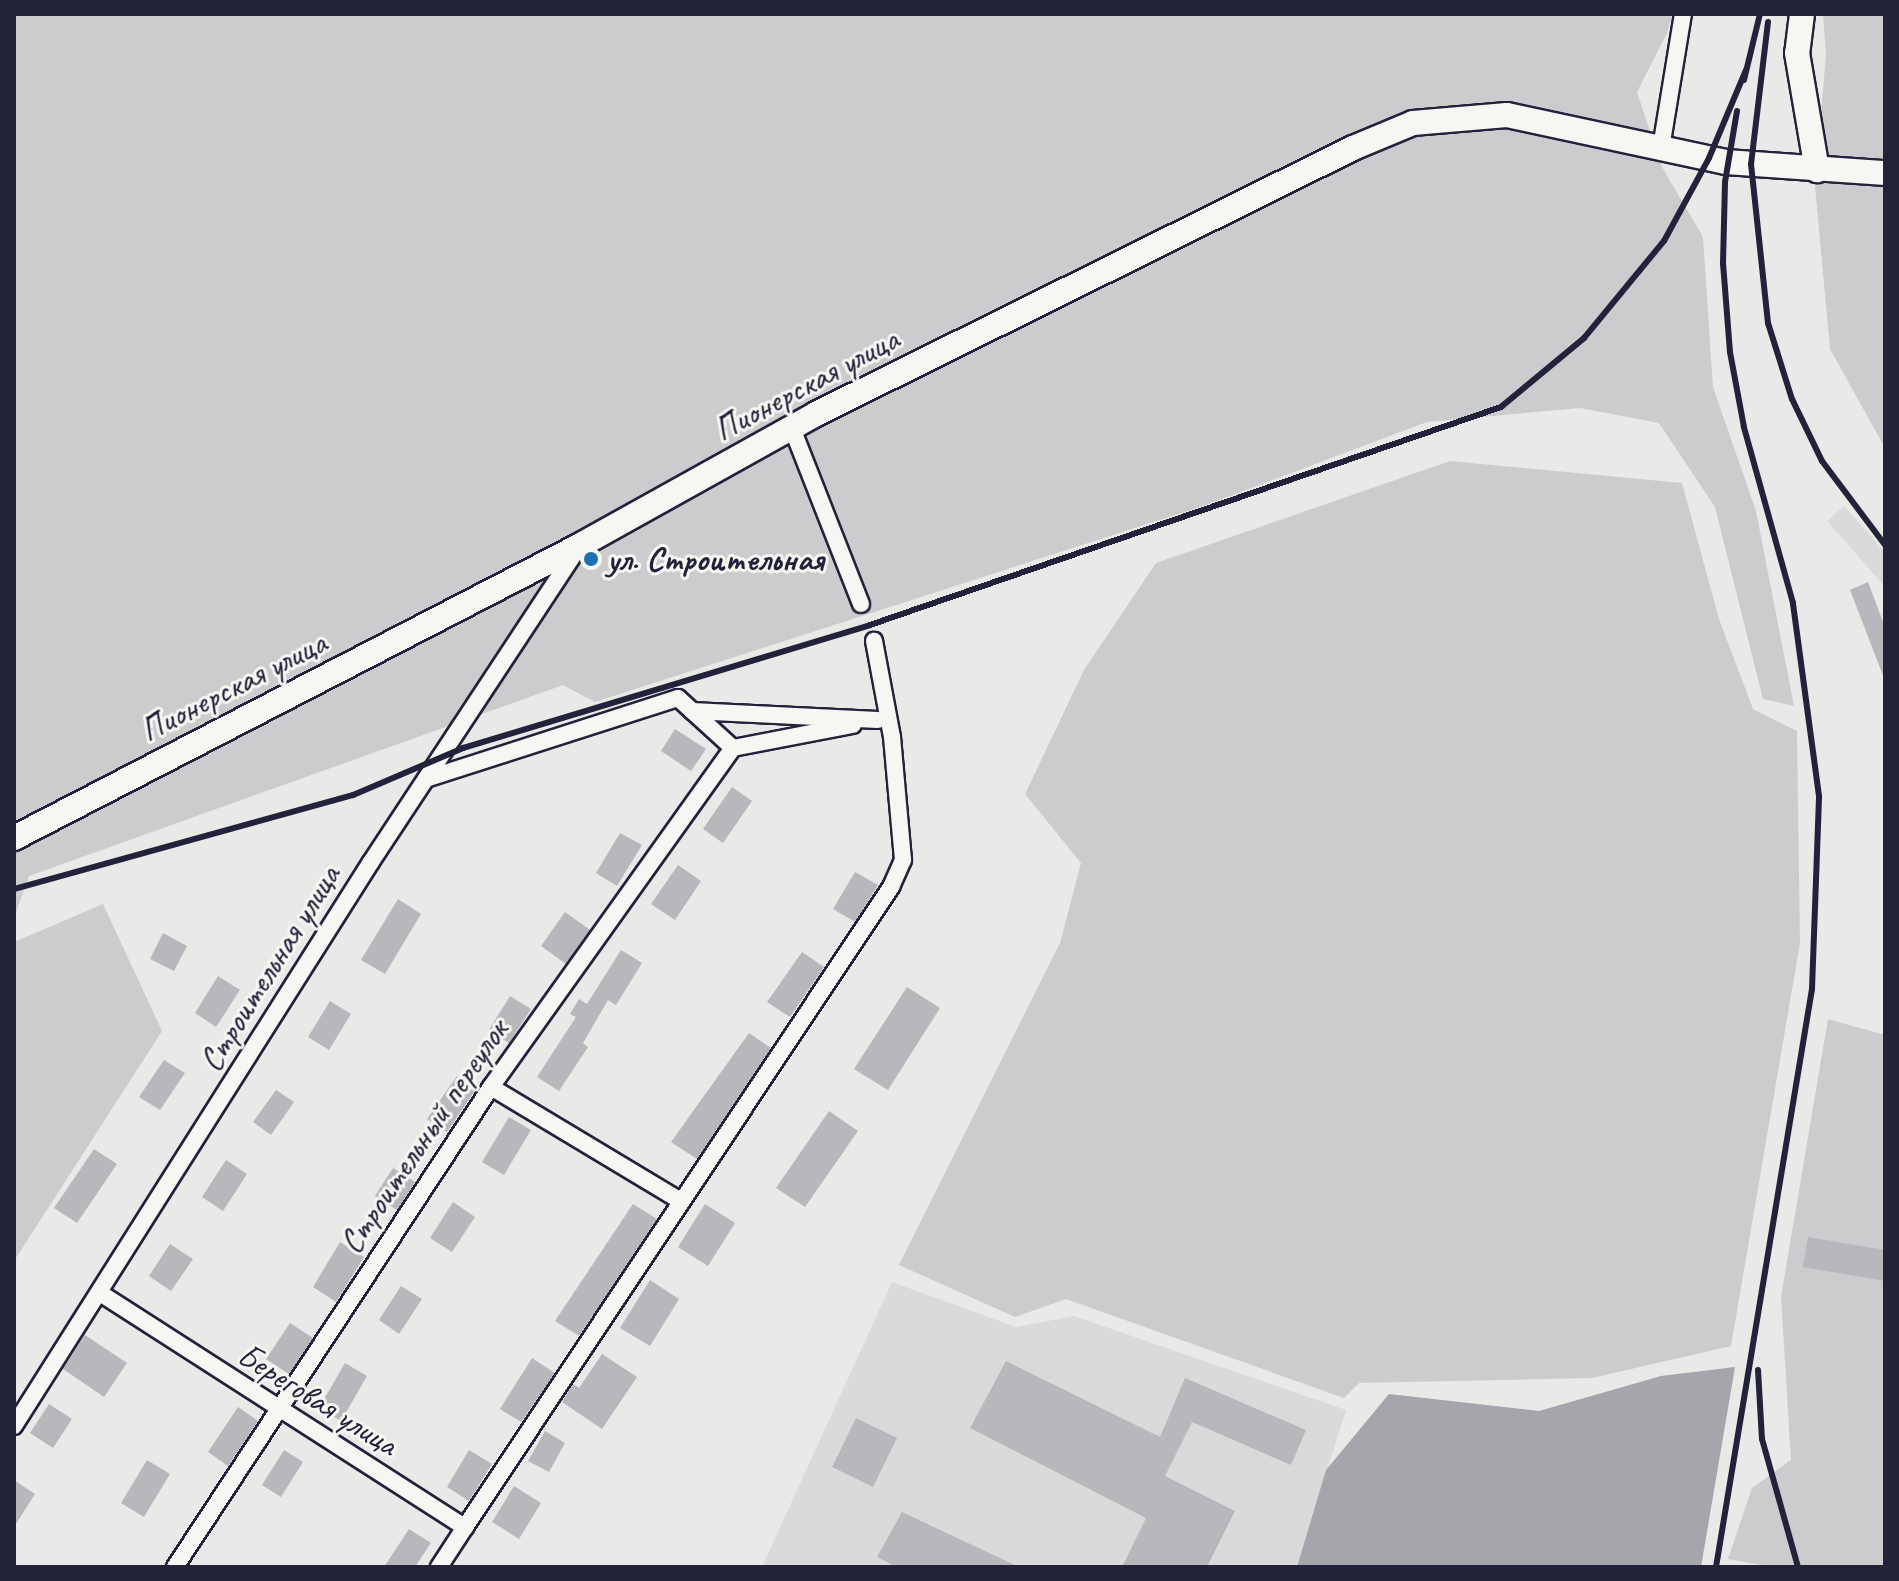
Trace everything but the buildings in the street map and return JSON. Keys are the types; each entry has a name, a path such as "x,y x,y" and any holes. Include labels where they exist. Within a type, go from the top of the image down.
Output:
{"street":[{"path":"1661,148 1683,14"},
{"path":"1802,14 1797,53 1817,170"},
{"name":"Пионерская улица","path":"14,838 579,546 792,428 1353,148 1413,123 1507,115 1727,162 1885,173"},
{"path":"792,428 861,604"},
{"name":"Строительная улица","path":"14,1426 426,779 579,546"},
{"path":"439,1567 679,1200 891,887 903,860 874,641"},
{"path":"426,779 678,698 733,748 883,719"},
{"path":"692,711 883,719"},
{"name":"Строительный переулок","path":"175,1567 275,1408 491,1087 733,748"},
{"path":"491,1087 679,1200"},
{"name":"Береговая улица","path":"100,1293 465,1527"}],"shaded area":[{"path":"14,14 1672,14 1667,33 1637,92 1662,167 1703,237 1713,387 1756,511 1794,706 1763,699 1715,507 1659,423 1580,408 1427,422 1203,506 595,702 563,685 29,876 14,918"},
{"path":"1823,14 1885,14 1885,448 1830,349 1815,186 1826,55"},
{"path":"1450,461 1682,483 1719,619 1753,709 1797,731 1800,943 1731,1346 1592,1378 1359,1383 1344,1398 1066,1299 1015,1317 899,1265 1060,943 1081,863 1025,794 1084,670 1156,563"},
{"path":"1844,506 1885,552 1885,587 1827,521"},
{"path":"103,904 162,1031 14,1261 14,942"},
{"path":"1828,1019 1885,1035 1885,1567 1772,1567 1728,1559 1752,1488 1791,1460 1781,1297"},
{"path":"892,1282 1016,1327 1074,1316 1346,1410 1297,1567 762,1567"},
{"path":"1735,1367 1701,1567 1297,1567 1326,1470 1389,1394 1539,1411 1661,1376"}],"railway":[{"path":"1744,80 1760,14"},
{"path":"1768,22 1751,164 1768,323 1792,399 1822,461 1885,545"},
{"path":"14,889 353,795 463,748 870,625 1501,407 1584,338 1664,241 1709,158 1746,70"},
{"path":"1716,1567 1812,989 1819,796 1793,603 1744,427 1730,352 1723,264 1725,182 1737,111"},
{"path":"1758,1370 1762,1439 1798,1567"}],"place":[{"name":"ул. Строительная","path":"591,559"}]}
